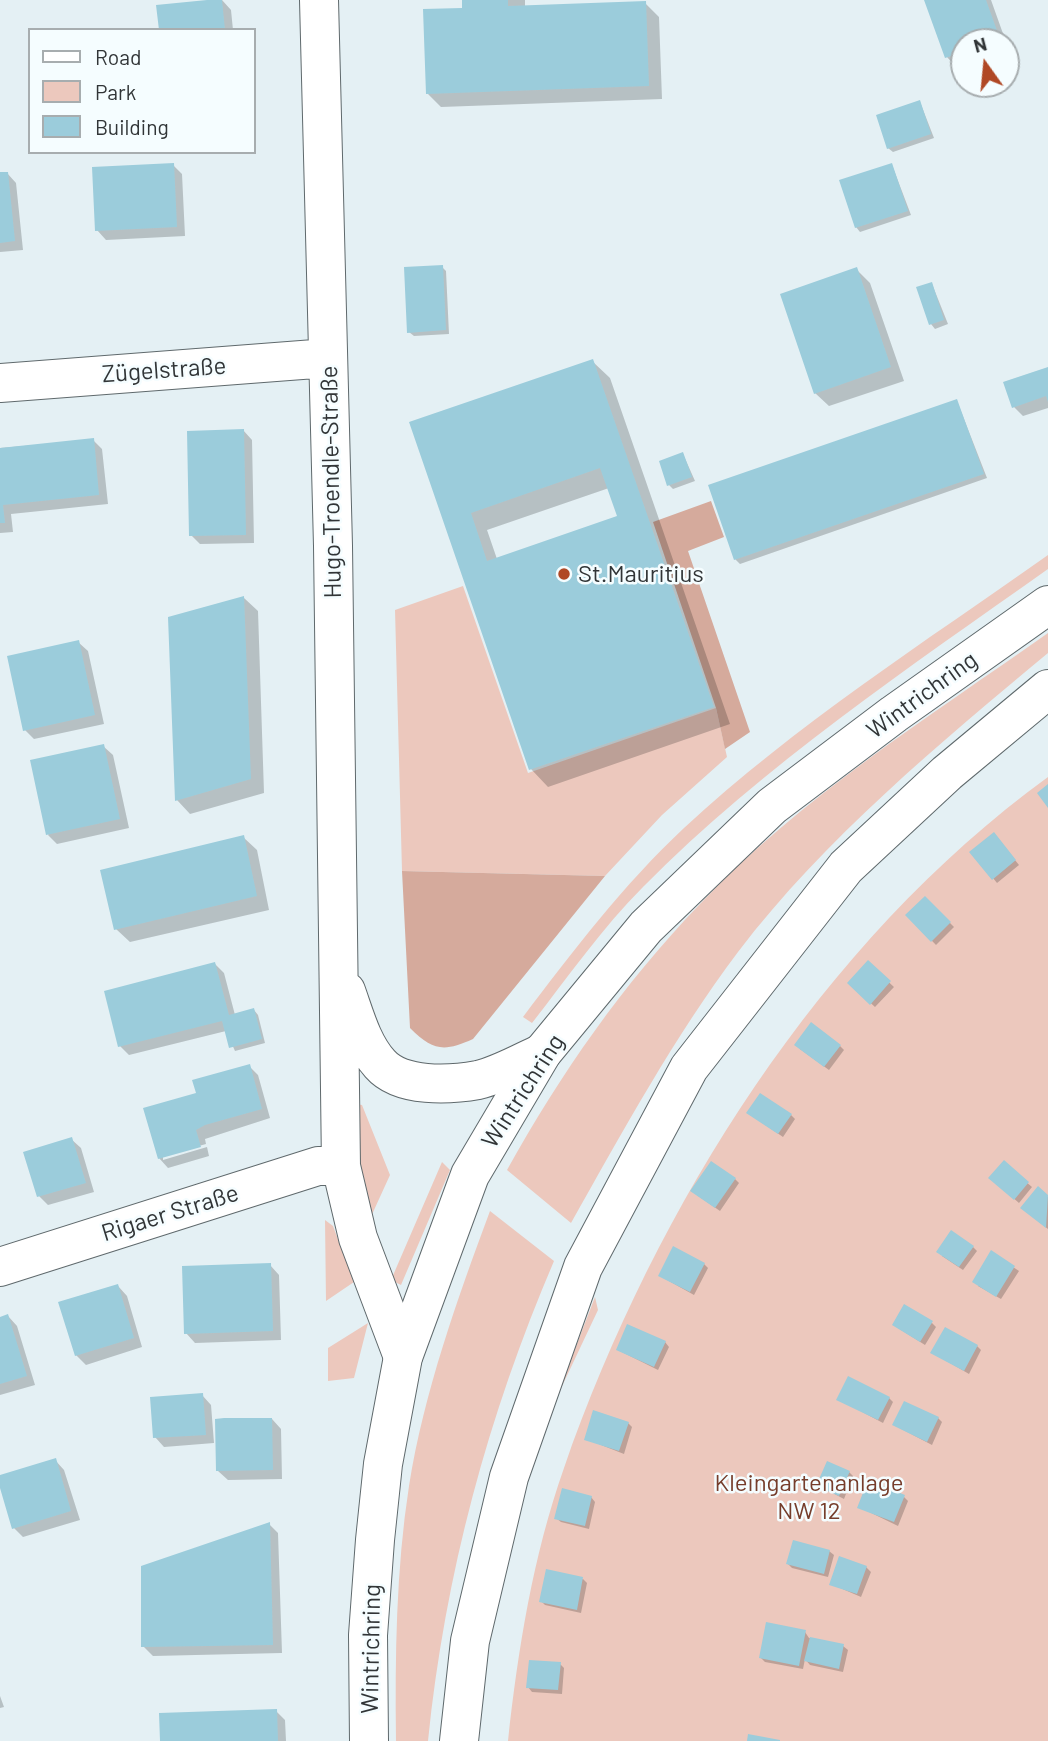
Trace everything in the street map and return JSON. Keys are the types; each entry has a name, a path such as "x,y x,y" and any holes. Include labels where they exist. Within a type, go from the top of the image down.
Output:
{"main road":[{"name":"Hugo-Troendle-Straße","path":"319,0 334,593 336,965 341,1166 358,1238 403,1357"},
{"name":"Zügelstraße","path":"0,383 328,358"},
{"name":"Wintrichring","path":"369,1741 368,1635 375,1540 383,1464 403,1357 470,1175 542,1053 646,928 772,806 894,714 1048,605"},
{"path":"458,1741 470,1641 509,1477 583,1268 690,1068 846,867 947,773 1048,689"},
{"name":"Hugo-Troendle-Straße","path":"336,965 364,1040 381,1066 405,1079 431,1083 477,1080 542,1053"},
{"name":"Rigaer Straße","path":"0,1267 318,1167 341,1166"}],"green space":[{"path":"1048,555 1048,569 838,719 738,799 643,887 613,919 532,1023 523,1017 620,895 662,849 726,790 816,719"},
{"path":"463,586 528,773 716,708 727,757 662,815 605,876 402,871 395,610"},
{"path":"1048,633 1048,653 925,758 846,831 772,910 738,952 692,1017 650,1085 571,1223 507,1170 571,1064 619,998 672,934 739,865 867,760"},
{"name":"Kleingartenanlage NW 12","path":"1048,777 1048,1741 508,1741 528,1603 553,1501 564,1468 602,1370 647,1272 698,1177 755,1086 819,999 890,918 966,843"},
{"path":"355,1104 362,1105 390,1175 369,1221 361,1190"},
{"path":"442,1162 450,1170 401,1285 391,1280"},
{"path":"490,1211 554,1261 509,1377 473,1496 446,1617 428,1741 396,1741 397,1613 401,1549 415,1451 454,1312"},
{"path":"325,1220 333,1226 354,1282 326,1301"},
{"path":"595,1297 598,1310 555,1401"},
{"path":"368,1323 354,1378 328,1381 328,1348"}],"shaded area":[{"path":"711,501 724,537 688,551 750,732 725,749 716,708 653,522"},
{"path":"402,871 605,876 473,1039 454,1046 439,1047 425,1041 410,1028"}],"building":[{"path":"222,0 225,28 159,28 156,5"},
{"path":"462,0 508,0 508,6 646,1 649,86 426,94 423,9 462,8"},
{"path":"924,0 986,0 996,28 950,28 950,56 945,58"},
{"path":"920,100 931,134 887,149 876,115"},
{"path":"174,163 177,227 95,231 92,167"},
{"path":"892,163 908,211 855,228 839,180"},
{"path":"0,172 8,172 15,241 0,243"},
{"path":"443,265 446,330 407,333 404,267"},
{"path":"857,267 891,367 814,394 780,294"},
{"path":"932,282 944,320 929,325 916,287"},
{"name":"St.Mauritius","path":"593,359 714,707 529,770 409,422","holes":["600,468 617,516 487,561 471,513"]},
{"path":"1048,367 1048,402 1046,396 1012,408 1003,382"},
{"path":"957,399 984,474 734,560 708,485"},
{"path":"244,429 246,535 189,536 187,431"},
{"path":"94,438 99,495 3,505 5,523 0,523 0,448"},
{"path":"683,452 692,477 667,486 659,461"},
{"path":"244,596 251,779 175,801 168,617"},
{"path":"79,640 95,715 23,731 7,656"},
{"path":"104,744 120,819 46,835 30,760"},
{"path":"1048,784 1048,808 1037,793"},
{"path":"994,832 1016,860 992,880 969,852"},
{"path":"244,835 257,896 114,930 100,870"},
{"path":"925,896 951,922 931,942 905,915"},
{"path":"868,960 891,981 870,1005 847,983"},
{"path":"215,962 229,1015 254,1008 262,1039 229,1048 222,1021 118,1047 104,991"},
{"path":"811,1022 841,1045 824,1067 794,1045"},
{"path":"250,1064 262,1109 205,1125 196,1130 201,1147 158,1159 143,1108 196,1093 192,1080"},
{"path":"760,1093 792,1114 778,1134 746,1113"},
{"path":"72,1137 86,1183 37,1197 23,1152"},
{"path":"1004,1160 1029,1182 1014,1200 988,1178"},
{"path":"711,1161 736,1178 715,1208 690,1191"},
{"path":"1038,1186 1048,1195 1046,1228 1020,1208"},
{"path":"951,1230 974,1246 959,1267 936,1252"},
{"path":"673,1246 705,1263 690,1292 658,1276"},
{"path":"991,1250 1015,1266 996,1297 972,1282"},
{"path":"271,1263 273,1331 184,1334 182,1266"},
{"path":"118,1284 134,1338 75,1356 58,1302"},
{"path":"904,1304 933,1321 920,1342 892,1325"},
{"path":"8,1314 27,1376 0,1384 0,1317"},
{"path":"627,1324 666,1341 654,1367 616,1350"},
{"path":"945,1327 978,1345 964,1371 930,1353"},
{"path":"848,1376 890,1397 878,1420 836,1400"},
{"path":"203,1393 206,1435 153,1438 150,1397"},
{"path":"904,1401 939,1417 927,1442 892,1425"},
{"path":"593,1410 629,1422 619,1451 584,1440"},
{"path":"272,1418 273,1470 216,1471 215,1419"},
{"path":"56,1458 71,1511 12,1529 0,1488 0,1475"},
{"path":"827,1461 850,1471 839,1496 816,1486"},
{"path":"868,1480 905,1495 894,1522 857,1508"},
{"path":"562,1488 592,1496 585,1526 554,1519"},
{"path":"270,1522 273,1645 141,1647 141,1566"},
{"path":"793,1540 830,1550 824,1574 786,1564"},
{"path":"839,1556 867,1566 857,1594 829,1585"},
{"path":"546,1569 583,1577 577,1610 539,1602"},
{"path":"766,1622 806,1630 799,1666 759,1658"},
{"path":"810,1637 844,1644 839,1669 804,1661"},
{"path":"529,1660 561,1662 558,1690 526,1688"},
{"path":"277,1709 278,1741 160,1741 159,1713"},
{"path":"748,1734 780,1740 780,1741 747,1741"}],"place":[{"name":"St.Mauritius","path":"564,574"}]}
